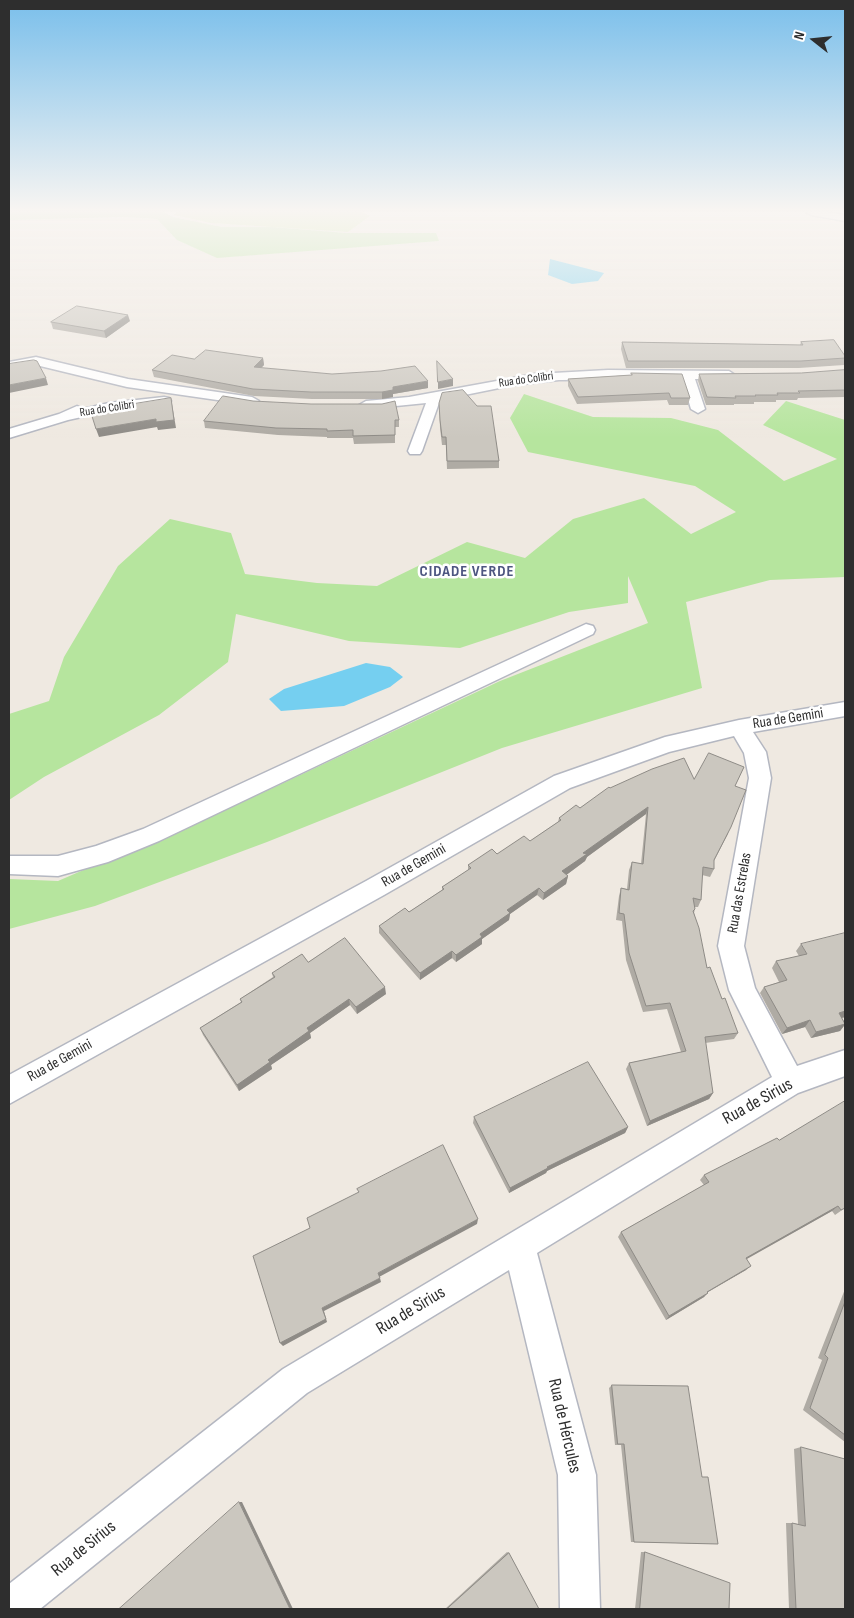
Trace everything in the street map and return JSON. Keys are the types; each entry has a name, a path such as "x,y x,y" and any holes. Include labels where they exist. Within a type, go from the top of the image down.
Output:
{"street":[{"path":"9,366 36,361 127,383"},
{"name":"Rua do Colibri","path":"356,405 382,405 525,380 581,374 740,375"},
{"path":"686,375 698,409"},
{"name":"Rua do Colibri","path":"64,416 127,383 264,402"},
{"name":"Rua do Colibri","path":"9,434 64,416 109,407 210,395"},
{"path":"416,451 435,396"},
{"path":"9,865 58,866 100,855 151,835 586,630"},
{"name":"Rua de Gemini","path":"9,1090 562,782 665,745 739,727 845,709"},
{"name":"Rua das Estrelas","path":"739,727 755,752 760,778 731,946 742,990 790,1082"},
{"name":"Rua de Sirius","path":"9,1609 295,1381 790,1082 845,1063"},
{"name":"Rua de Hércules","path":"519,1246 577,1475 580,1609"}],"green space":[{"path":"524,394 593,417 671,418 718,430 784,481 837,459 763,425 786,401 845,420 845,577 770,580 686,602 702,688 502,748 267,842 95,906 9,929 9,879 58,881 264,792 500,681 648,623 628,576 628,603 569,612 460,648 349,641 236,614 228,662 159,715 44,777 9,800 9,714 49,701 64,657 118,566 170,519 231,533 245,574 317,583 377,586 467,542 525,558 573,519 644,498 691,534 736,512 695,486 528,452 510,418"}],"water":[{"path":"366,663 390,667 403,677 390,687 344,706 281,711 269,699 284,689"}],"building":[{"path":"77,306 128,315 104,331 51,322"},
{"path":"834,340 845,358 801,361 628,361 622,342 803,345 801,342"},
{"path":"206,350 263,358 254,367 332,374 381,371 415,366 428,381 393,387 393,390 382,392 311,392 253,389 152,370 172,355 194,359"},
{"path":"37,361 46,378 9,385 9,364"},
{"path":"437,361 453,379 438,382"},
{"path":"845,370 845,390 798,391 800,393 735,396 736,398 707,397 699,374 801,373"},
{"path":"631,373 682,374 690,398 671,398 669,393 578,397 568,379 632,375"},
{"path":"463,390 477,406 491,406 499,461 447,461 446,437 442,437 439,403 442,393"},
{"path":"223,396 253,401 311,404 382,404 395,401 399,420 395,420 395,435 353,436 353,430 327,431 327,429 276,428 204,421"},
{"path":"171,398 174,420 156,422 156,419 96,429 91,413 122,406"},
{"path":"709,753 744,767 735,786 746,790 731,827 714,860 714,869 703,867 701,900 693,898 695,909 693,911 699,928 707,968 710,967 722,999 725,998 738,1033 705,1037 713,1093 650,1121 629,1063 686,1051 670,1003 646,1006 629,953 624,914 619,913 621,888 629,890 632,862 643,864 648,807 583,853 587,854 562,871 568,876 544,893 539,888 507,910 510,913 480,934 482,937 456,955 452,951 420,973 379,926 405,908 409,912 444,889 442,887 471,868 468,865 492,849 497,854 524,836 530,841 561,820 559,818 576,805 580,808 609,787 684,758 694,779"},
{"path":"845,933 845,1011 839,1013 845,1024 816,1032 810,1020 787,1028 764,987 787,980 776,961 807,954 801,944"},
{"path":"345,938 385,987 356,1007 349,999 307,1028 309,1031 237,1085 200,1028 242,1002 240,999 275,977 272,973 302,954 308,962"},
{"path":"588,1062 628,1127 547,1167 510,1188 474,1117"},
{"path":"845,1101 845,1208 841,1210 838,1206 746,1258 751,1266 669,1316 621,1232 709,1182 704,1175 777,1138 779,1140"},
{"path":"443,1145 478,1219 378,1273 380,1278 322,1308 326,1319 280,1343 253,1256 310,1228 307,1218 359,1192 357,1189"},
{"path":"845,1302 845,1435 810,1408 828,1358 825,1355"},
{"path":"612,1385 688,1386 702,1477 708,1477 718,1544 634,1542 624,1444 618,1444"},
{"path":"801,1447 845,1459 845,1609 796,1609 792,1523 805,1526"},
{"path":"239,1502 290,1609 119,1609"},
{"path":"645,1552 730,1583 729,1609 640,1609"},
{"path":"509,1553 539,1609 447,1609"}],"district":[{"name":"CIDADE VERDE","path":"467,572"}]}
